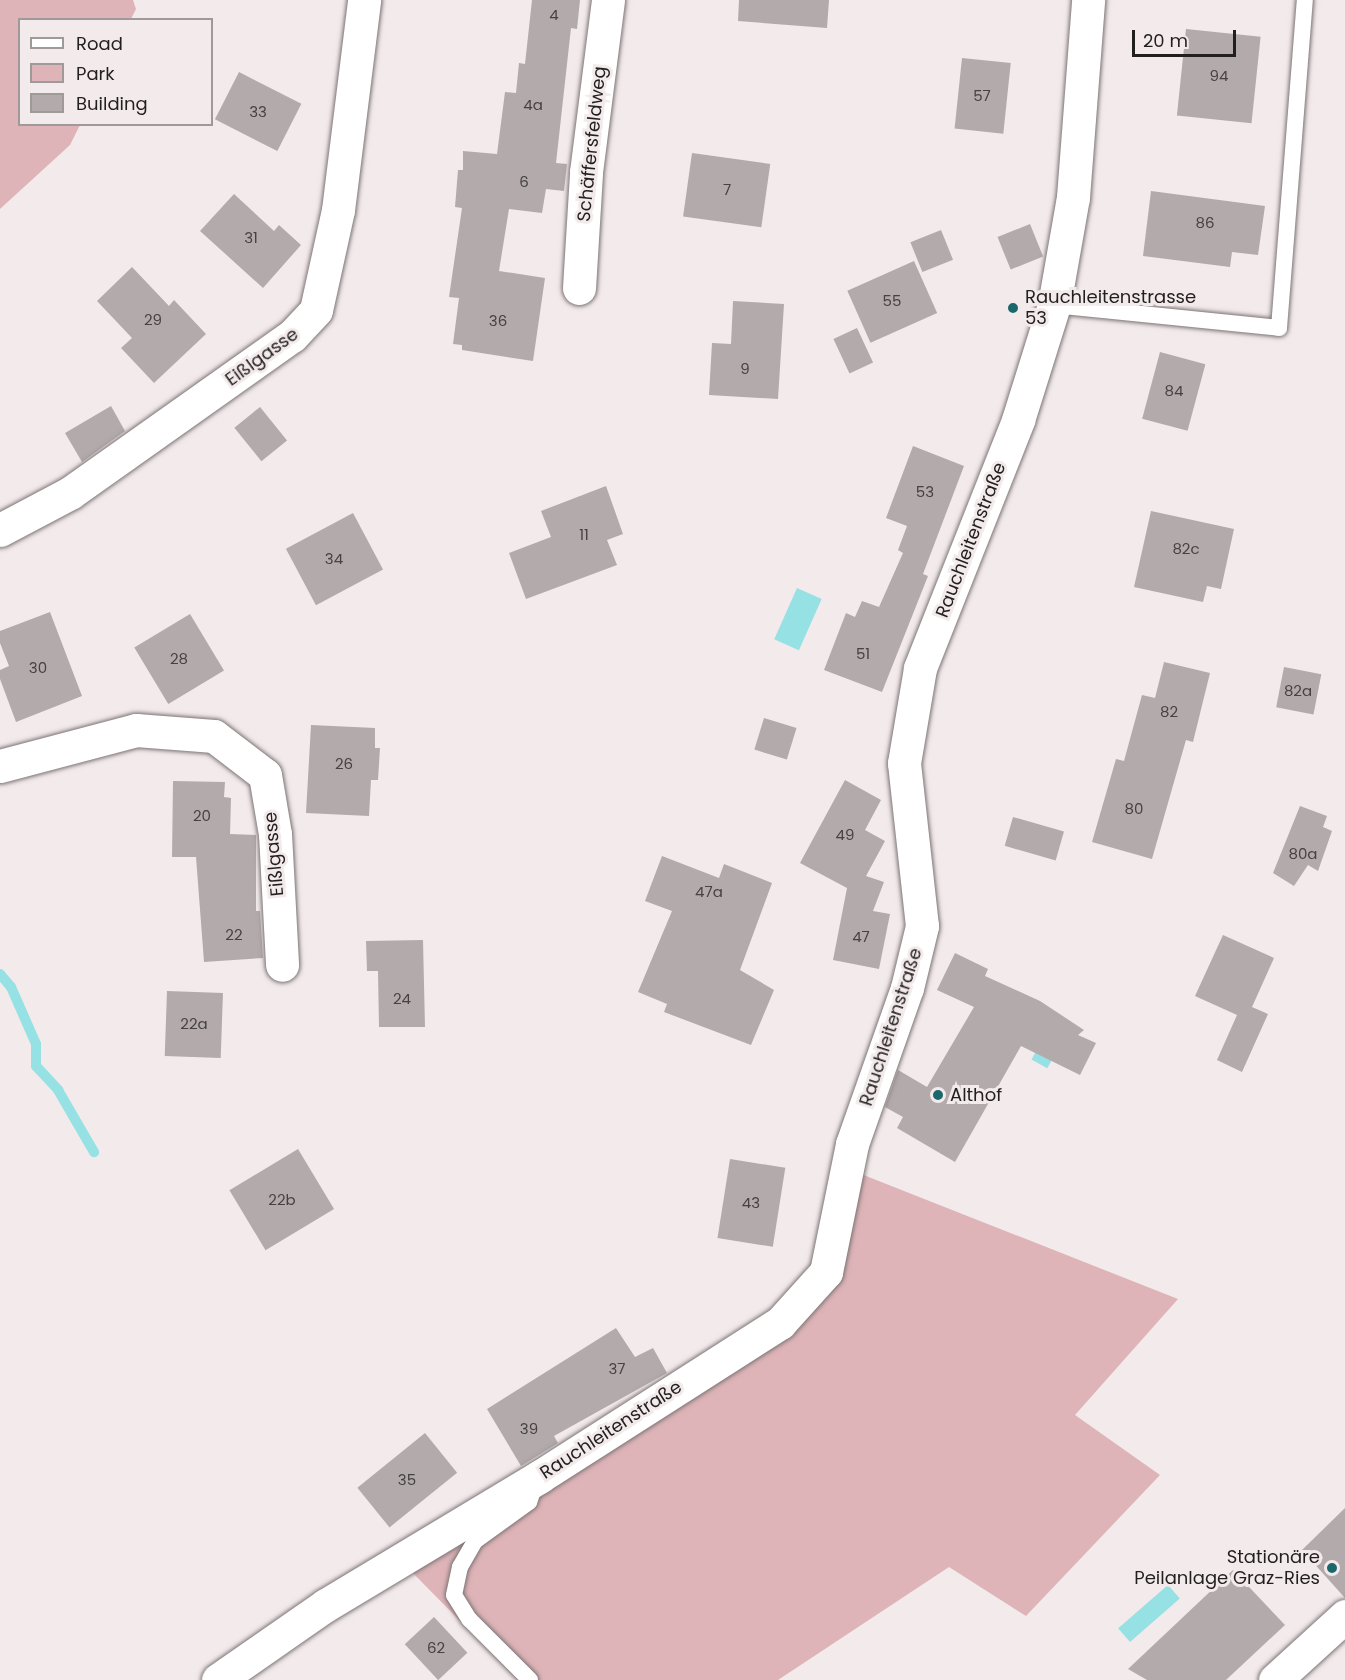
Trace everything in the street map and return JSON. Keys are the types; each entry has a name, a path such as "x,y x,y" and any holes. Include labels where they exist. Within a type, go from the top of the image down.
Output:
{"street":[{"name":"Eißlgasse","path":"0,530 89,480 292,336 316,310 338,210 364,0"},
{"name":"Schäffersfeldweg","path":"579,288 585,172 608,0"},
{"name":"Rauchleitenstraße","path":"218,1680 326,1605 538,1477 780,1323 826,1272 852,1144 901,1008 922,926 904,764 920,668 1018,420 1054,305 1073,197 1088,0"},
{"name":"Eißlgasse","path":"0,766 136,730 214,736 264,775 275,834 282,965"},
{"path":"1275,1680 1345,1616"}],"lane":[{"path":"1054,305 1278,328 1305,0"},
{"path":"530,1680 469,1619 454,1595 460,1566 475,1541 529,1502 538,1477"}],"green space":[{"path":"0,0 133,0 136,9 132,18 18,18 18,126 80,126 70,145 0,209"},
{"path":"861,1174 1178,1299 1075,1415 1160,1475 1026,1616 949,1567 778,1680 518,1680 407,1567 792,1333 841,1278"}],"water":[{"path":"797,588 822,599 799,650 774,639"},
{"path":"1049,1028 1065,1037 1047,1068 1032,1059"},
{"path":"1168,1585 1180,1599 1130,1642 1118,1628"}],"building":[{"path":"532,0 580,0 577,29 571,28 556,163 567,164 564,191 546,189 542,213 509,209 499,271 545,278 533,361 462,350 462,345 453,344 459,298 449,297 462,208 455,207 458,170 463,170 463,151 497,154 505,92 516,93 519,63 525,64"},
{"path":"739,0 829,0 827,28 738,21"},
{"path":"1186,29 1261,37 1251,123 1177,116"},
{"path":"962,58 1011,63 1003,134 955,129"},
{"path":"239,72 301,104 277,151 215,119"},
{"path":"692,153 770,164 761,227 683,216"},
{"path":"1151,191 1265,206 1258,255 1232,252 1230,267 1143,256"},
{"path":"234,194 274,231 279,225 301,245 263,288 200,231"},
{"path":"1030,224 1043,256 1011,270 998,237"},
{"path":"941,230 953,260 922,272 910,242"},
{"path":"914,261 937,313 870,343 847,291"},
{"path":"132,267 169,306 174,300 206,334 154,383 121,348 132,338 97,301"},
{"path":"733,301 784,304 778,399 709,395 712,343 731,344"},
{"path":"857,328 873,362 849,373 833,339"},
{"path":"1160,352 1205,364 1188,431 1142,419"},
{"path":"111,406 125,431 82,462 65,433"},
{"path":"260,407 287,440 261,461 234,428"},
{"path":"913,446 964,466 923,574 928,576 882,692 824,670 846,613 855,617 862,601 879,607 903,553 898,550 907,526 886,518"},
{"path":"606,486 623,534 607,540 617,565 526,599 509,553 551,537 541,511"},
{"path":"1151,511 1234,529 1221,589 1207,586 1203,602 1134,587"},
{"path":"353,513 383,570 316,605 286,549"},
{"path":"50,612 82,696 16,722 0,679 0,670 9,666 0,643 0,631"},
{"path":"190,614 224,671 168,704 134,647"},
{"path":"1164,662 1210,673 1193,742 1186,740 1152,859 1092,842 1116,759 1124,761 1142,695 1155,698"},
{"path":"1284,667 1321,674 1313,714 1276,707"},
{"path":"764,718 797,728 787,759 754,750"},
{"path":"311,725 375,728 375,748 380,748 378,780 371,780 369,816 306,813"},
{"path":"845,780 881,800 865,830 885,841 866,876 884,882 873,911 890,914 879,969 833,960 847,888 800,863"},
{"path":"173,781 225,782 224,797 231,798 230,834 256,835 256,911 260,911 263,958 204,962 196,857 172,857"},
{"path":"1300,806 1327,816 1323,827 1332,831 1318,871 1308,865 1294,886 1273,873"},
{"path":"1013,817 1064,832 1056,860 1005,846"},
{"path":"662,856 719,878 724,864 772,883 740,970 774,990 751,1045 664,1012 667,1004 638,992 672,911 645,901"},
{"path":"1223,935 1274,958 1252,1007 1268,1014 1242,1072 1217,1060 1237,1015 1195,996"},
{"path":"423,940 425,1027 379,1027 378,971 367,971 366,941"},
{"path":"955,953 988,969 985,976 1040,1001 1084,1030 1078,1035 1096,1043 1080,1075 1021,1046 955,1162 897,1128 903,1117 885,1107 898,1070 927,1087 974,1007 937,990"},
{"path":"167,991 223,993 221,1058 165,1056"},
{"path":"298,1149 334,1209 265,1250 229,1190"},
{"path":"730,1159 785,1168 773,1247 717,1238"},
{"path":"616,1328 635,1357 653,1348 667,1373 554,1436 558,1443 521,1466 487,1409"},
{"path":"425,1433 457,1473 389,1527 357,1488"},
{"name":"Stationäre Peilanlage Graz-Ries","path":"1345,1508 1345,1598 1302,1550"},
{"path":"1233,1570 1285,1625 1226,1680 1147,1680 1128,1669"},
{"path":"434,1617 467,1653 438,1680 405,1644"}],"waterway":[{"path":"0,974 11,987 36,1044 36,1066 58,1090 94,1152"}],"place":[{"name":"Rauchleitenstrasse 53","path":"1013,308"},
{"name":"Althof","path":"938,1095"},
{"name":"Stationäre Peilanlage Graz-Ries","path":"1332,1568"}]}
